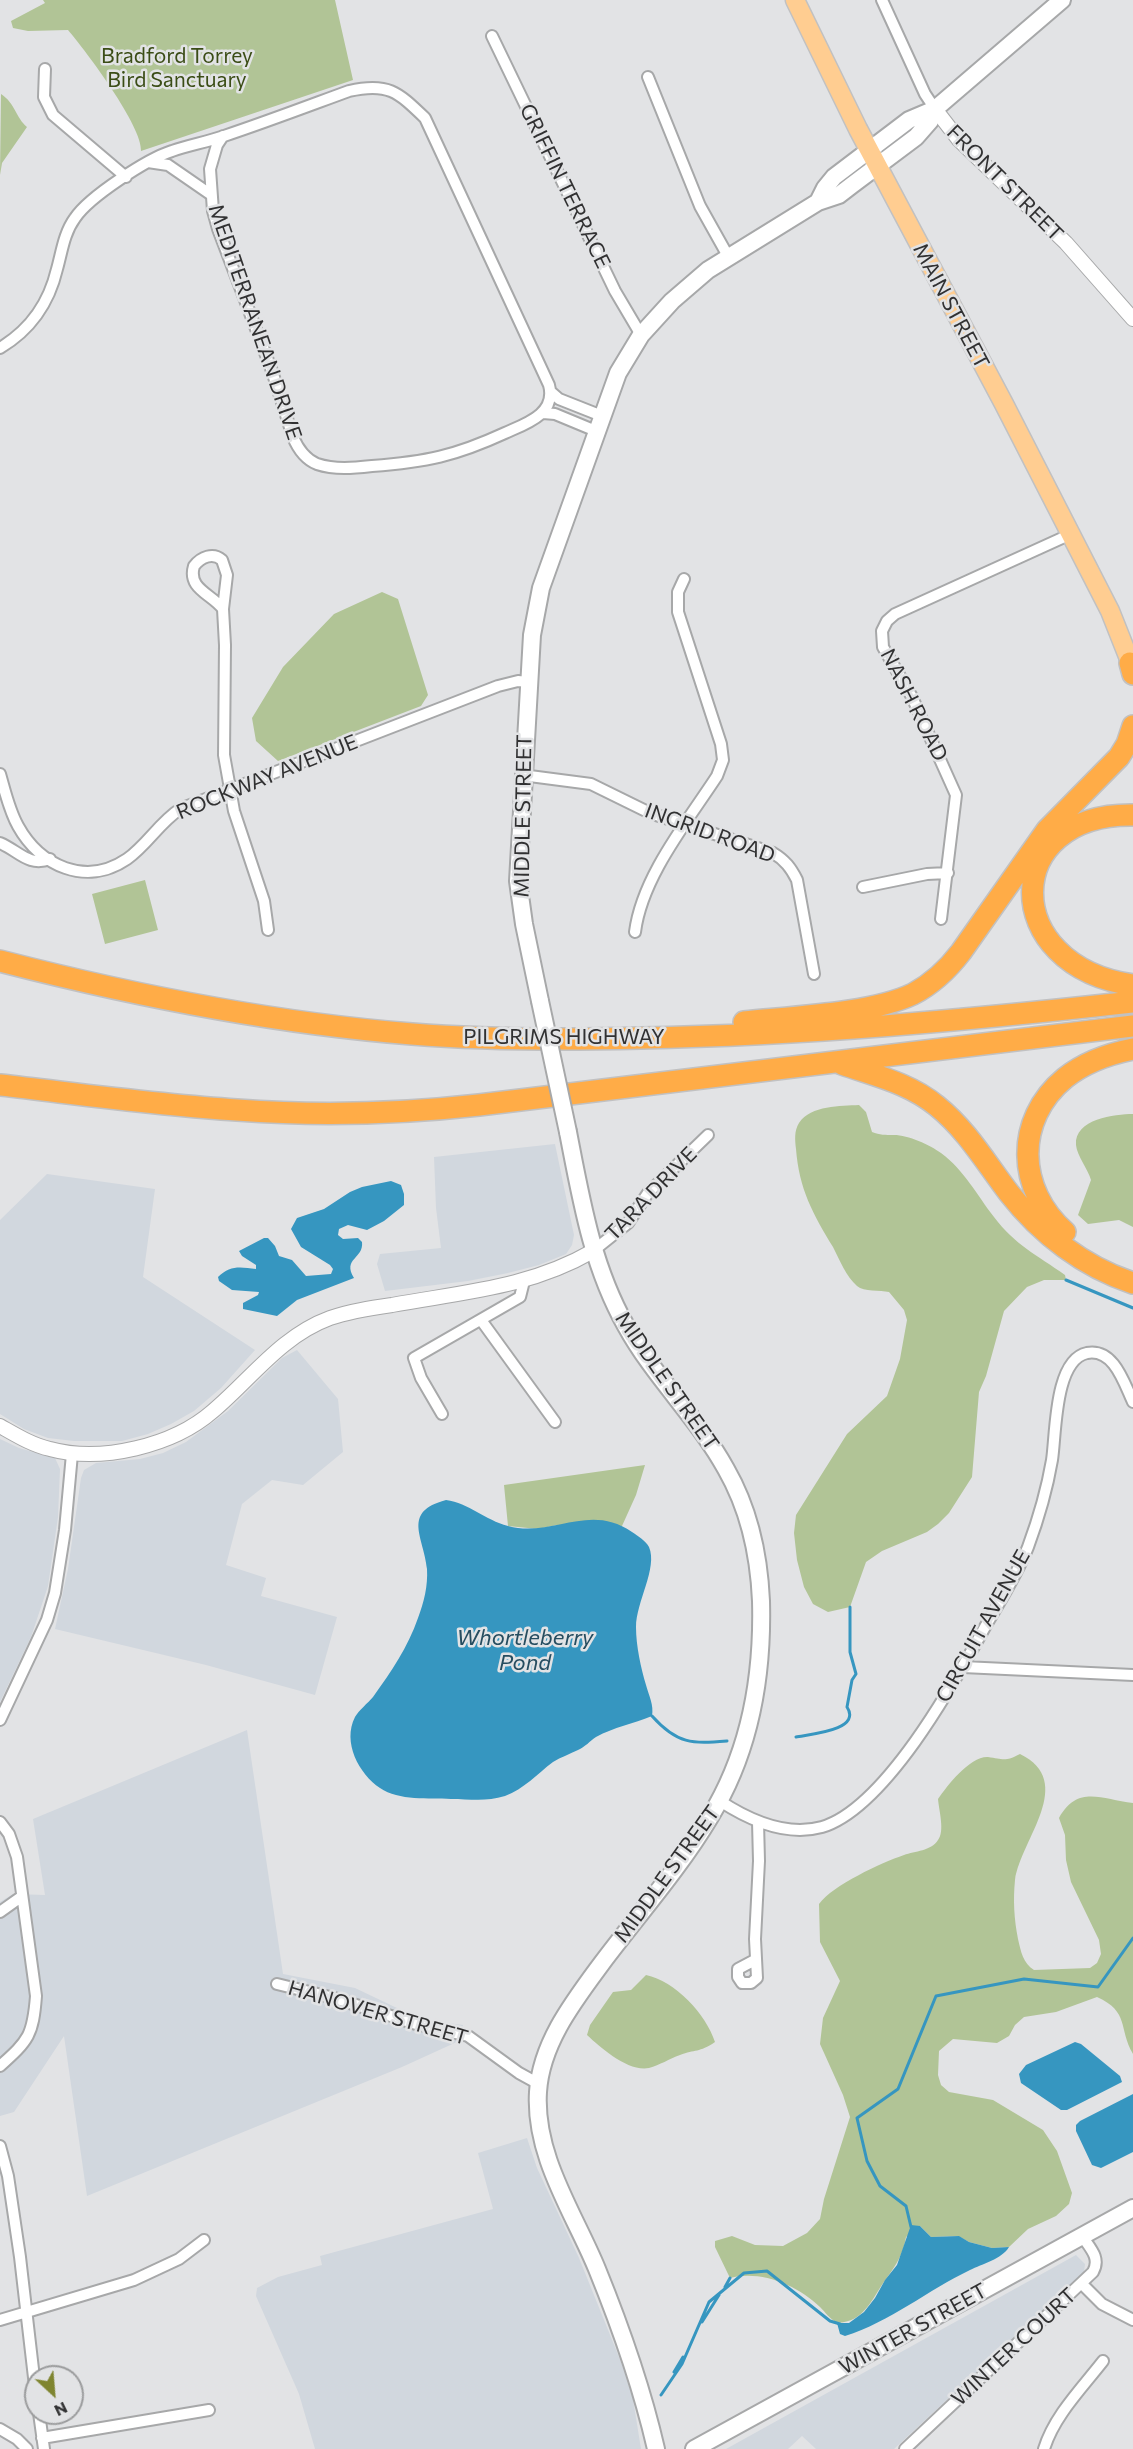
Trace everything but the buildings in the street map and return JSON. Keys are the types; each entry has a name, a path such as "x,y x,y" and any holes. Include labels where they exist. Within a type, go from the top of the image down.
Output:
{"highway":[{"path":"572,1039 829,1012 881,1004 914,993 936,978 955,960 1047,830 1119,757 1127,744 1133,726"},
{"path":"1133,814 1094,819 1065,833 1039,863 1032,893 1038,924 1051,944 1062,955 1075,966 1097,977 1133,986"},
{"name":"PILGRIMS HIGHWAY","path":"0,961 157,999 283,1020 426,1035 572,1039 736,1036 873,1028 1133,1002"},
{"path":"0,1085 228,1110 358,1113 460,1107 1133,1026"},
{"path":"1133,1049 1088,1063 1064,1079 1051,1092 1037,1113 1032,1127 1028,1167 1034,1190 1049,1216 1065,1232 1089,1249 1133,1270"},
{"path":"836,1062 902,1084 932,1102 963,1130 1010,1194 1049,1235 1082,1259 1133,1283"}],"main road":[{"name":"MAIN STREET","path":"795,0 873,158 1071,534 1110,611 1132,662"},
{"name":"MIDDLE STREET","path":"656,2449 640,2388 622,2334 597,2268 556,2178 543,2141 539,2119 539,2084 551,2043 561,2021 618,1941 678,1866 720,1801 742,1747 757,1682 761,1609 755,1548 743,1506 727,1469 634,1341 615,1305 593,1251 522,913 518,881 522,775 534,619 541,588 618,373 641,335 672,302 728,256 818,202 839,195 873,158 916,137 930,121 934,109 1062,0"},
{"name":"WINTER STREET","path":"694,2449 1133,2208"}],"street":[{"name":"FRONT STREET","path":"882,0 934,109 959,140 1060,237 1133,319"},
{"name":"GRIFFIN TERRACE","path":"492,36 615,291 641,335"},
{"path":"45,69 44,97 53,115 126,177"},
{"path":"648,77 700,206 728,256"},
{"path":"0,348 20,334 37,315 51,288 65,237 74,218 94,198 147,162 172,150 223,136 349,91 369,87 383,88 405,99 424,118 527,335 550,392 549,403 543,413 599,424"},
{"name":"MEDITERRANEAN DRIVE","path":"223,136 212,157 209,180 218,229 272,371 293,437 298,448 308,459 330,467 348,468 439,459 481,444 543,413"},
{"path":"147,162 168,165 210,194"},
{"path":"550,392 599,424"},
{"name":"NASH ROAD","path":"941,919 956,795 912,698 884,647 881,636 884,626 895,614 1071,534"},
{"path":"224,609 213,597 199,589 192,578 194,566 208,556 219,557 226,569 223,743 229,788 234,811 264,901 268,930"},
{"path":"634,932 640,906 650,881 720,770 724,755 678,612 678,592 684,579"},
{"name":"ROCKWAY AVENUE","path":"0,774 14,817 25,836 50,859 69,870 85,873 117,865 139,850 171,815 229,788 498,686 518,681 528,682"},
{"name":"INGRID ROAD","path":"522,775 591,784 650,813 773,853 786,862 797,880 814,974"},
{"path":"25,836 5,845 17,855 33,862 39,863 50,859"},
{"path":"863,887 932,873 948,873"},
{"name":"TARA DRIVE","path":"593,1251 628,1223 648,1193 708,1135"},
{"path":"0,1426 48,1449 72,1454 142,1447 181,1432 212,1412 284,1344 300,1333 329,1319 361,1310 479,1291 524,1281 573,1262 593,1251"},
{"path":"442,1414 421,1378 414,1358 520,1297 524,1281"},
{"path":"481,1320 555,1422"},
{"name":"CIRCUIT AVENUE","path":"720,1801 758,1822 796,1829 810,1829 831,1823 869,1795 912,1747 963,1666 1015,1574 1036,1523 1052,1460 1058,1407 1068,1368 1077,1358 1087,1353 1108,1358 1116,1367 1133,1402"},
{"path":"0,1720 47,1620 56,1593 72,1454"},
{"path":"963,1666 1133,1675"},
{"path":"0,1822 13,1843 20,1876 36,1996 28,2038 0,2066"},
{"path":"755,1960 759,1861 758,1822"},
{"path":"0,1912 21,1897"},
{"name":"HANOVER STREET","path":"277,1984 334,1998 416,2024 468,2036 519,2073 539,2084"},
{"path":"0,2146 9,2187 32,2365"},
{"name":"WINTER COURT","path":"905,2449 1082,2284 1096,2266 1097,2259 1083,2236"},
{"path":"0,2320 149,2274 178,2259 204,2240"},
{"path":"1082,2284 1102,2304 1133,2320"},
{"path":"1044,2449 1061,2416 1103,2361"},
{"path":"41,2425 43,2444 209,2410"},
{"path":"0,2429 12,2434 27,2449"}],"shaded area":[{"path":"555,1144 574,1235 572,1245 566,1254 539,1265 508,1273 468,1281 385,1291 377,1264 380,1254 441,1248 436,1208 434,1157"},
{"path":"47,1174 155,1189 143,1277 255,1350 221,1388 194,1411 171,1424 148,1434 122,1441 74,1441 48,1438 24,1429 0,1414 0,1220"},
{"path":"297,1350 338,1399 343,1452 303,1485 272,1480 242,1504 226,1565 266,1578 261,1596 337,1617 315,1695 206,1665 55,1629 68,1569 84,1470 96,1463 140,1459 163,1453 186,1442 228,1411 282,1358"},
{"path":"0,1439 19,1448 55,1458 60,1469 58,1517 48,1586 31,1637 0,1702"},
{"path":"247,1730 283,1974 355,1988 420,2019 463,2025 459,2041 402,2067 87,2196 64,2036 14,2112 0,2116 0,1902 13,1894 45,1895 33,1819"},
{"path":"527,2138 537,2168 579,2258 621,2362 633,2399 641,2449 315,2449 299,2394 256,2296 257,2288 278,2277 322,2265 320,2256 493,2209 478,2153"},
{"path":"1076,2255 1085,2264 1084,2272 894,2449 816,2449 802,2436 788,2449 726,2449"}],"green space":[{"name":"Bradford Torrey Bird Sanctuary","path":"43,0 335,0 353,80 141,151 139,140 124,108 100,71 68,30 28,31 13,28 11,21 45,3"},
{"path":"1,94 27,127 2,163 0,175"},
{"path":"382,592 398,599 428,695 421,706 278,761 256,741 252,718 283,667 334,614"},
{"path":"145,880 158,930 105,944 92,894"},
{"path":"859,1105 866,1112 872,1132 883,1135 900,1135 941,1153 963,1175 1002,1227 1027,1249 1065,1275 1066,1280 1044,1280 1027,1287 1004,1311 986,1376 979,1392 972,1477 949,1513 927,1532 882,1551 866,1562 850,1607 828,1612 813,1604 804,1587 797,1560 794,1533 796,1515 847,1434 887,1396 900,1359 907,1320 904,1310 889,1292 860,1288 846,1273 808,1201 800,1177 795,1136 799,1123 811,1113 835,1106"},
{"path":"1133,1114 1133,1227 1119,1220 1088,1224 1078,1215 1091,1180 1077,1149 1077,1136 1088,1124 1097,1120 1116,1115"},
{"path":"645,1465 636,1495 622,1526 557,1525 538,1529 508,1526 504,1485"},
{"path":"1020,1754 1036,1766 1044,1780 1045,1795 1041,1812 1019,1864 1014,1887 1015,1917 1021,1953 1034,1970 1090,1968 1097,1963 1101,1954 1099,1940 1071,1882 1066,1860 1065,1835 1059,1818 1066,1807 1083,1798 1101,1797 1133,1803 1133,2054 1119,2015 1097,1997 1056,2012 1024,2017 1015,2025 1009,2036 997,2043 953,2039 939,2051 938,2075 941,2085 949,2092 993,2100 1043,2130 1057,2151 1072,2193 1069,2204 1056,2216 1028,2229 1009,2247 992,2248 969,2242 958,2236 931,2237 920,2226 906,2237 899,2260 867,2308 847,2322 837,2323 811,2299 778,2281 754,2276 730,2278 715,2247 715,2241 732,2236 755,2245 783,2246 807,2233 820,2219 824,2199 850,2117 843,2095 820,2044 823,2018 840,1981 820,1942 819,1904 835,1889 858,1875 935,1844 941,1831 938,1799 967,1766 981,1758 1007,1759"},
{"path":"646,1975 668,1984 688,2000 711,2031 715,2042 705,2048 680,2055 653,2067 641,2068 615,2058 587,2035 590,2025 613,1992 631,1990"}],"water":[{"path":"391,1181 401,1185 404,1205 384,1221 367,1230 348,1225 339,1229 338,1235 343,1239 358,1238 362,1242 360,1252 350,1266 354,1278 297,1300 277,1316 243,1309 243,1303 258,1295 259,1292 232,1290 219,1281 218,1277 222,1273 231,1269 240,1267 256,1269 256,1265 242,1256 239,1251 264,1238 268,1238 275,1246 279,1256 292,1260 306,1276 331,1274 333,1269 330,1265 301,1247 291,1229 297,1218 324,1209 362,1187"},
{"name":"Whortleberry Pond","path":"446,1500 462,1504 508,1526 540,1528 585,1520 601,1520 616,1524 644,1541 651,1555 649,1575 639,1607 636,1627 639,1657 652,1704 652,1716 596,1737 581,1749 553,1762 518,1789 505,1796 491,1799 414,1798 388,1792 365,1775 355,1757 350,1737 355,1717 386,1678 414,1629 426,1588 427,1569 418,1527 419,1519 432,1505"},
{"path":"1075,2042 1081,2044 1120,2076 1122,2082 1067,2110 1061,2110 1021,2083 1019,2074 1026,2065"},
{"path":"1133,2094 1133,2152 1101,2168 1092,2165 1076,2131 1076,2125"},
{"path":"911,2225 920,2226 931,2237 959,2236 969,2242 992,2248 1009,2247 997,2258 954,2278 878,2323 845,2336 840,2334 837,2323 849,2323 864,2312 897,2265"}],"waterway":[{"path":"1066,1280 1133,1308"},
{"path":"796,1737 833,1730 847,1721 850,1715 847,1707 852,1680 856,1674 850,1652 850,1607"},
{"path":"652,1716 677,1737 694,1742 727,1741"},
{"path":"911,2227 906,2206 880,2186 867,2161 857,2118 898,2089 936,1996 1024,1979 1098,1987 1133,1938"},
{"path":"661,2395 682,2364 709,2302 744,2273 767,2271 830,2321 840,2324"},
{"path":"725,2287 730,2278"},
{"path":"702,2322 719,2295"},
{"path":"674,2372 683,2357"}]}
